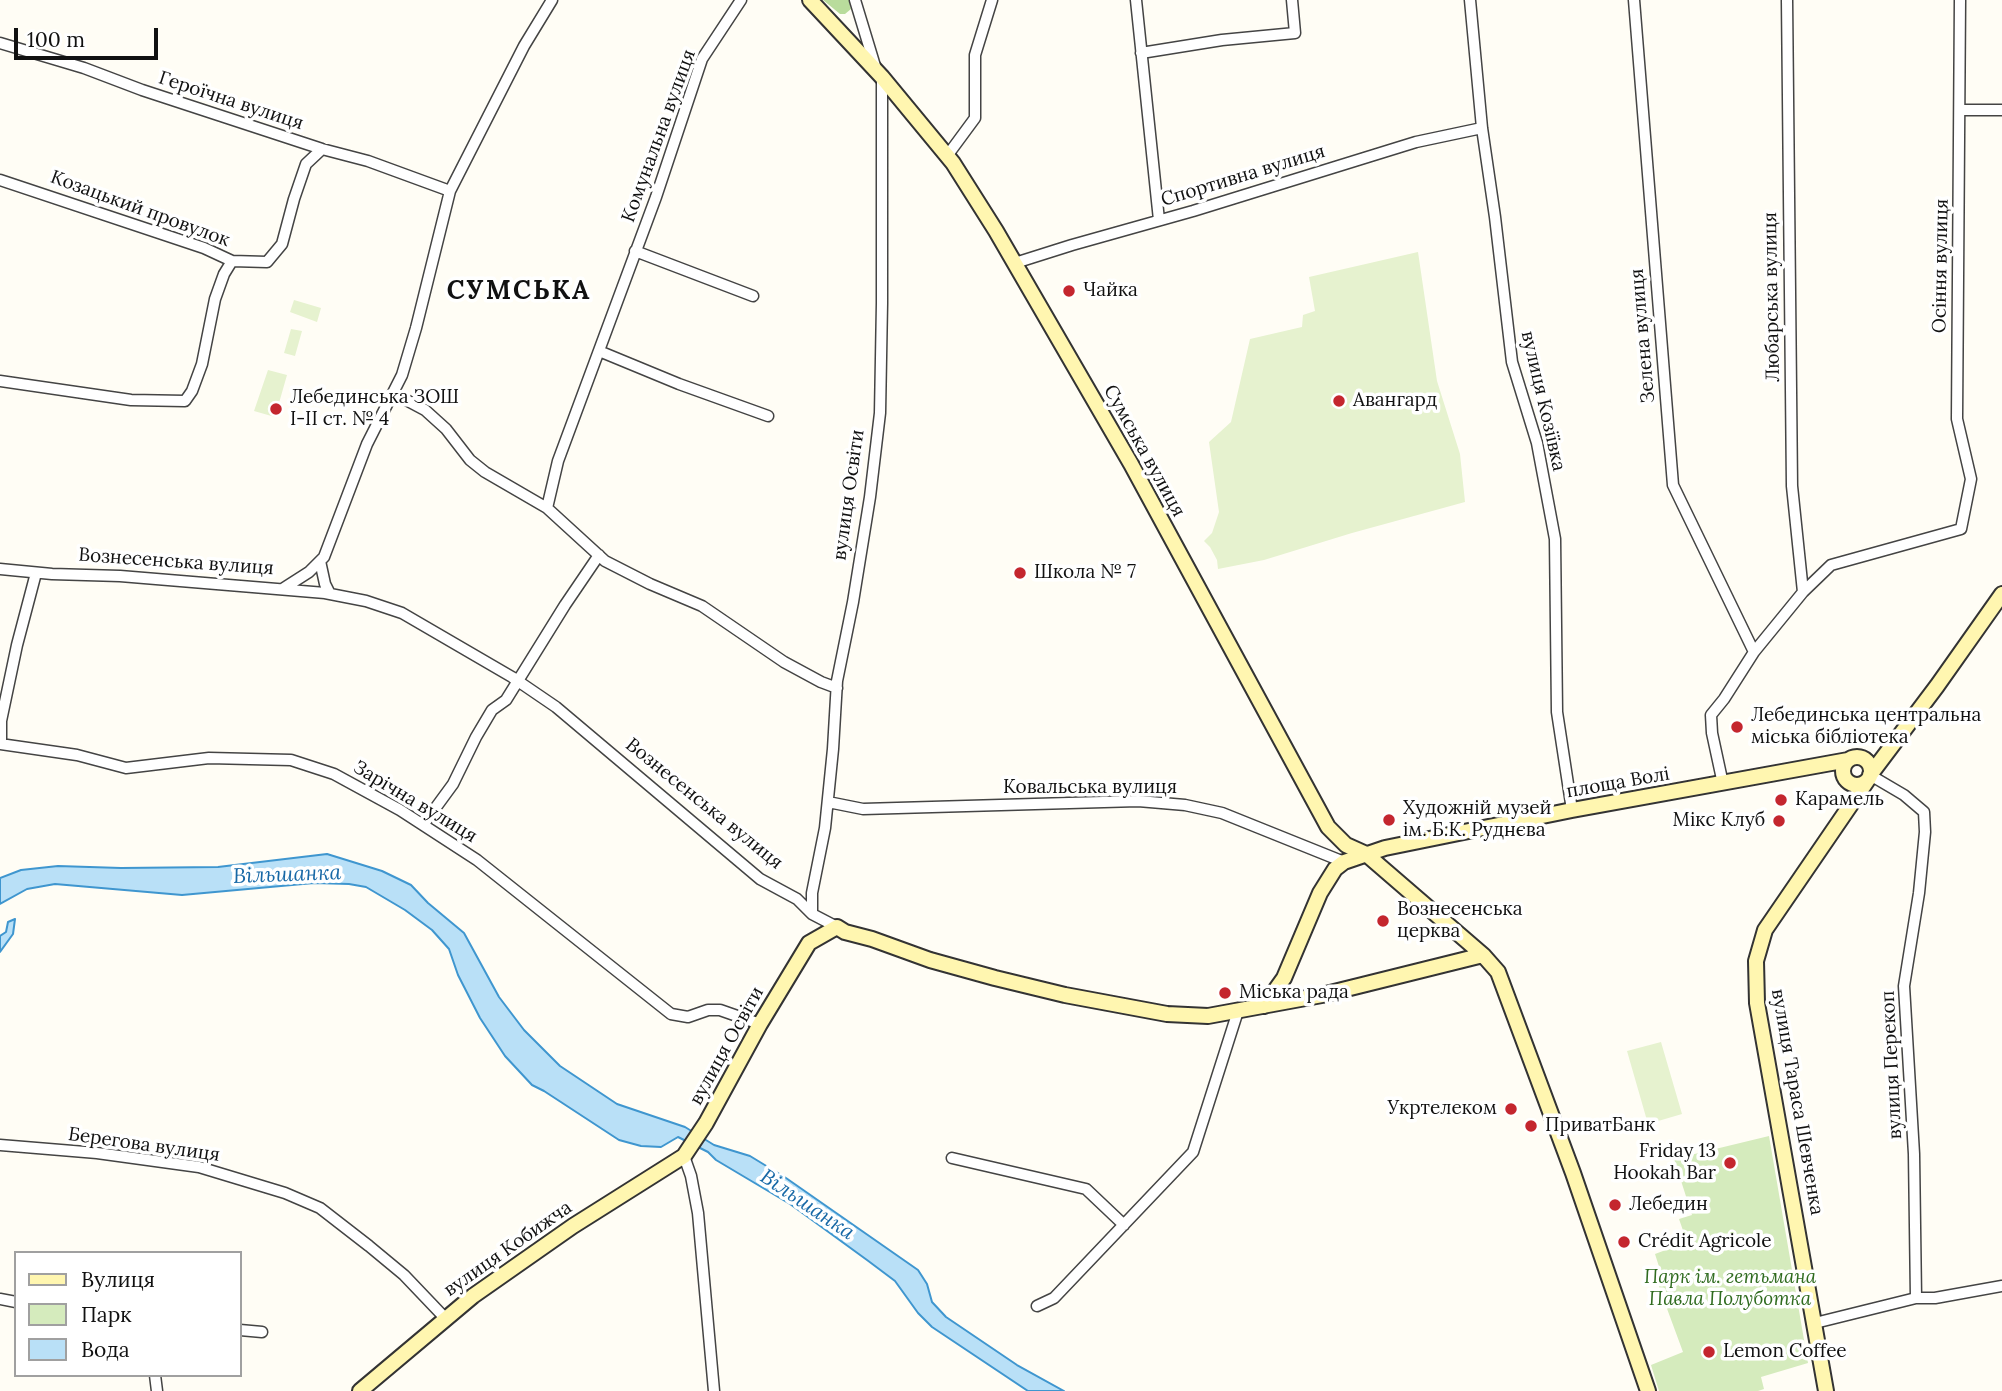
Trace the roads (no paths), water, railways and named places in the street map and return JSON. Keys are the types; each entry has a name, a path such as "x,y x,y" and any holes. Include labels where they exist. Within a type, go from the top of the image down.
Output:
{"main road":[{"name":"Сумська вулиця","path":"810,0 880,74 947,156 1015,263 1131,464 1321,816 1346,845 1366,854"},
{"name":"вулиця Тараса Шевченка","path":"1826,1391 1757,1003 1756,961 1765,930 1888,751 2002,594"},
{"name":"площа Волі","path":"1344,862 1385,848 1572,810 1824,765 1850,768 1888,751"},
{"path":"1852,804 1850,768 1870,765 1869,778"},
{"name":"площа Волі","path":"1850,768 1860,784 1869,778"},
{"path":"1366,854 1483,955 1498,972 1573,1173 1648,1391"},
{"path":"1264,1006 1284,978 1324,886 1335,869 1344,862"},
{"name":"вулиця Освіти","path":"686,1154 809,943 837,927"},
{"name":"Вознесенська вулиця","path":"837,927 930,960 1065,995 1167,1014 1208,1016 1322,995 1483,955"},
{"name":"вулиця Кобижча","path":"360,1391 472,1296 573,1226 686,1154"}],"street":[{"path":"284,589 309,572 324,557 367,444 402,375 450,191 524,46 552,0"},
{"name":"Комунальна вулиця","path":"547,508 558,461 656,197 702,59 741,0"},
{"name":"Сумська вулиця","path":"855,0 880,74"},
{"path":"947,156 975,118 975,55 992,0"},
{"path":"1136,0 1159,220"},
{"path":"1141,53 1222,40 1295,33 1292,0"},
{"name":"вулиця Козіївка","path":"1470,0 1482,128 1496,216 1512,362 1537,443 1555,539 1557,712 1572,810"},
{"name":"Зелена вулиця","path":"1634,0 1673,485 1754,652"},
{"name":"Любарська вулиця","path":"1787,0 1792,486 1803,592"},
{"name":"Осіння вулиця","path":"1803,592 1831,565 1961,528 1971,479 1956,419 1961,0"},
{"name":"Героїчна вулиця","path":"0,43 84,68 142,90 450,191"},
{"name":"вулиця Освіти","path":"812,914 812,893 828,802 837,688 870,497 880,413 880,74"},
{"path":"1960,110 2002,110"},
{"name":"Спортивна вулиця","path":"1015,263 1416,142 1482,128"},
{"name":"Козацький провулок","path":"0,180 204,248 232,261 267,262 282,244 306,163 322,149"},
{"name":"Комунальна вулиця","path":"635,251 753,296"},
{"path":"0,382 131,400 185,401 192,391 202,364 215,299 232,261"},
{"path":"598,351 768,416"},
{"path":"393,393 425,410 446,429 470,460 485,472 547,508 605,561 702,606 784,662 837,688"},
{"path":"423,825 453,784 492,710 506,700 599,555"},
{"path":"320,561 330,594"},
{"name":"Вознесенська вулиця","path":"0,569 284,589 366,601 402,612 556,706 751,872 797,900 812,914 837,927"},
{"path":"1,744 1,721 36,573"},
{"path":"1723,784 1711,715 1754,652 1803,592"},
{"name":"Зарічна вулиця","path":"1,744 77,755 126,768 209,758 291,760 334,774 400,810 477,860 671,1014 688,1017 708,1010 720,1010 760,1024"},
{"name":"вулиця Перекоп","path":"1869,778 1904,795 1924,812 1925,832 1919,893 1904,986 1914,1154 1916,1298"},
{"name":"Ковальська вулиця","path":"828,802 863,809 1138,802 1185,805 1222,813 1344,862"},
{"path":"1037,1307 1054,1298 1193,1152 1238,1011"},
{"name":"Берегова вулиця","path":"0,1145 97,1153 200,1167 285,1193 320,1208 369,1246 404,1275 445,1318"},
{"path":"686,1154 698,1213 714,1391"},
{"path":"952,1158 1086,1189 1124,1225"},
{"path":"1815,1323 1916,1298 1935,1298 2002,1286"},
{"path":"242,1331 262,1332"}],"water":[{"name":"Вільшанка","path":"327,854 382,871 411,885 464,933 499,997 524,1030 560,1066 617,1104 685,1127 714,1145 750,1156 786,1178 918,1270 927,1284 932,1302 946,1317 1017,1365 1064,1391 1028,1391 932,1327 918,1313 895,1281 790,1204 716,1160 708,1152 678,1137 661,1147 641,1146 619,1140 532,1085 505,1056 480,1018 458,975 449,949 432,930 366,887 314,883 182,895 55,884 27,889 0,904 0,878 21,870 58,866 218,867"},
{"path":"15,919 13,934 0,952 0,936 6,932 8,922"}],"place":[{"name":"Чайка","path":"1069,291"},
{"name":"Авангард","path":"1339,401"},
{"name":"Лебединська ЗОШ І-ІІ ст. № 4","path":"276,409"},
{"name":"Школа № 7","path":"1020,573"},
{"name":"Лебединська центральна міська бібліотека","path":"1737,727"},
{"name":"Карамель","path":"1781,800"},
{"name":"Художній музей ім. Б.К. Руднєва","path":"1389,820"},
{"name":"Мікс Клуб","path":"1779,821"},
{"name":"Вознесенська церква","path":"1383,921"},
{"name":"Міська рада","path":"1225,993"},
{"name":"Укртелеком","path":"1511,1109"},
{"name":"ПриватБанк","path":"1531,1126"},
{"name":"Friday 13 Hookah Bar","path":"1730,1163"},
{"name":"Лебедин","path":"1615,1205"},
{"name":"Crédit Agricole","path":"1624,1242"},
{"name":"Lemon Coffee","path":"1709,1352"}],"district":[{"name":"СУМСЬКА","path":"519,292"}],"park label":[{"name":"Парк ім. гетьмана Павла Полуботка","path":"1730,1289"}]}
